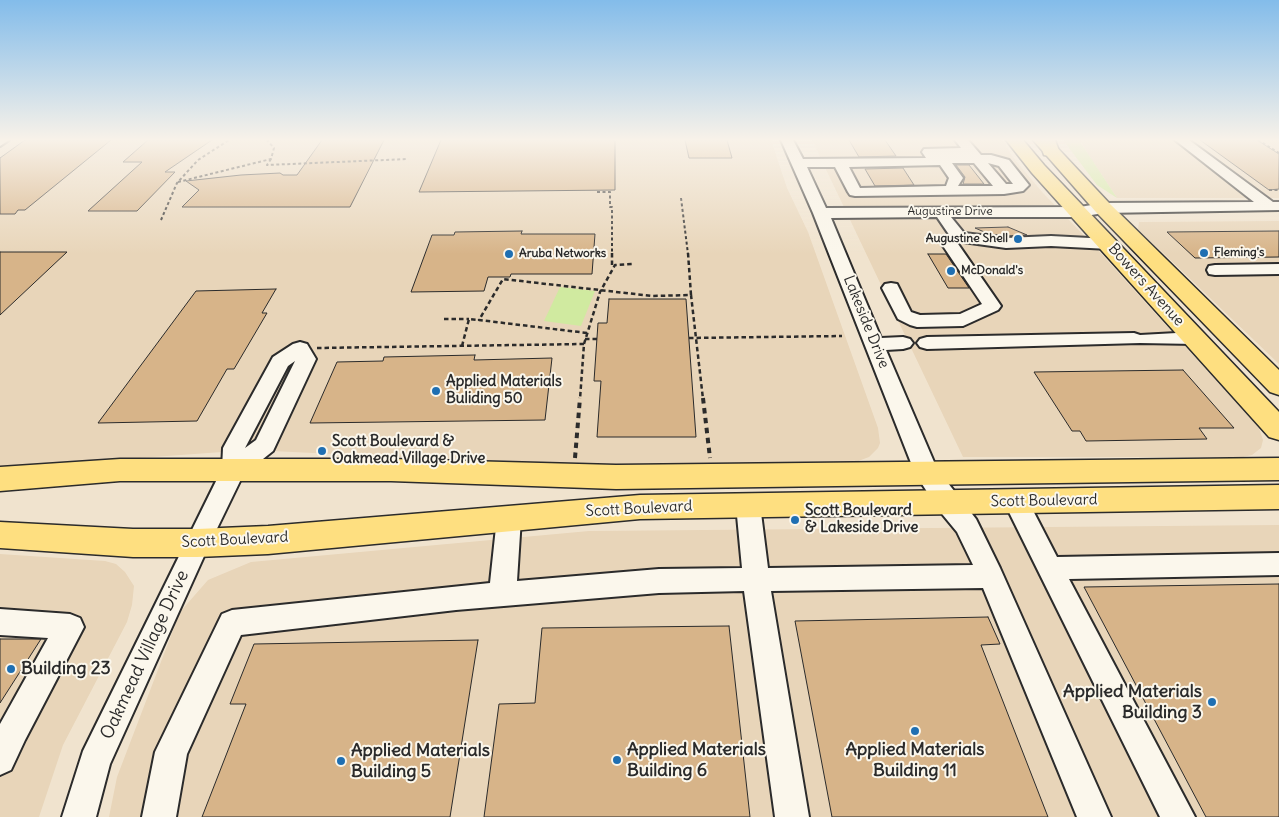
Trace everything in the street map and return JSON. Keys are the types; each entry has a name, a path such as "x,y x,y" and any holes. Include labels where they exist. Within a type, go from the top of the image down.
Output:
{"main road":[{"name":"Bowers Avenue","path":"1047,178 1279,430"},
{"name":"Bowers Avenue","path":"1077,178 1108,213 1279,386"},
{"name":"Scott Boulevard","path":"0,478 120,470 234,469 391,470 616,477 1279,469"},
{"name":"Scott Boulevard","path":"0,535 132,543 268,540 640,507 1279,497"}],"street":[{"name":"Lakeside Drive","path":"805,178 927,472 947,502 967,526 991,576 1094,817"},
{"path":"848,178 855,192 946,188 1004,190 1002,188"},
{"path":"936,178 946,188"},
{"path":"946,188 956,178"},
{"path":"994,178 1002,188"},
{"path":"1002,188 1018,188 1022,185 1016,178"},
{"path":"1233,178 1276,209"},
{"name":"Augustine Drive","path":"821,213 1108,213 1276,209"},
{"path":"940,212 959,237 1006,243 1051,241 1109,244"},
{"path":"1013,212 1020,220 1051,241"},
{"path":"891,288 904,315 917,321 993,319 997,316 947,240"},
{"path":"1215,270 1279,269"},
{"path":"927,343 1195,338"},
{"path":"875,344 903,343"},
{"path":"234,469 234,448 280,362 300,348"},
{"name":"Oakmead Village Drive","path":"78,817 94,762 197,542 234,469"},
{"path":"1016,502 1178,817"},
{"path":"748,505 756,579 792,817"},
{"path":"502,595 509,518"},
{"path":"1050,568 1279,564"},
{"path":"159,817 171,752 232,623 659,581 991,576"},
{"path":"0,622 70,627 14,729 0,759"}],"path":[{"path":"162,220 178,182 182,178"},
{"path":"178,182 194,178"},
{"path":"597,192 610,192 610,207 612,207 612,270"},
{"path":"681,198 711,464"},
{"path":"574,464 585,339 601,290 615,265 632,264"},
{"path":"479,320 503,279 652,296 691,295"},
{"path":"444,319 469,319 587,333"},
{"path":"462,346 469,319"},
{"path":"688,338 842,336"},
{"path":"585,339 597,339"},
{"path":"300,348 584,344"}],"shaded area":[{"path":"0,178 784,178 808,232 878,428 880,443 878,448 869,457 853,463 612,467 250,450 0,468"},
{"path":"830,178 1030,178 1259,428 1263,440 1261,448 1252,455 1243,457 963,457"},
{"path":"1104,178 1279,178 1279,198 1117,198"},
{"path":"1279,221 1279,364 1138,229 1139,222"},
{"path":"1279,525 1279,817 109,817 117,777 180,612 208,580 251,562 589,531"},
{"path":"0,554 105,561 116,564 125,572 134,586 132,605 127,622 63,745 39,817 0,817"}],"green space":[{"path":"1092,178 1104,178 1117,198 1097,185"},
{"path":"560,287 595,291 581,326 544,321"}],"building":[{"path":"0,178 64,178 25,210 18,210 15,214 0,214"},
{"path":"124,178 169,178 137,211 88,211"},
{"path":"212,178 365,178 350,207 182,207 199,190 186,181"},
{"path":"425,178 615,178 615,190 419,192"},
{"path":"870,178 910,178 914,185 875,186"},
{"path":"965,178 979,178 984,184 963,184"},
{"path":"1253,178 1279,178 1279,189 1269,190"},
{"path":"1008,227 1027,235 1006,236 989,234 975,228"},
{"name":"Aruba Networks","path":"522,231 521,234 595,234 592,274 511,274 510,277 488,277 484,291 411,292 432,235 454,235 455,232"},
{"path":"1279,231 1279,257 1195,258 1167,232"},
{"path":"0,252 67,252 0,315"},
{"name":"McDonald's","path":"928,254 946,254 969,288 948,288"},
{"path":"276,289 262,313 267,313 234,369 227,369 197,421 98,423 196,291"},
{"path":"609,299 686,299 696,437 597,437 601,381 594,381 598,323 607,323"},
{"name":"Applied Materials Buliding 50","path":"475,355 474,360 552,358 545,420 310,423 337,362 383,361 384,357"},
{"path":"1183,370 1234,428 1199,428 1207,439 1086,441 1080,431 1072,431 1034,372"},
{"name":"Applied Materials Building 3","path":"1279,584 1279,817 1206,817 1084,587"},
{"name":"Applied Materials Building 11","path":"988,617 1000,644 981,645 1048,817 832,817 795,621"},
{"name":"Applied Materials Building 6","path":"729,626 750,817 484,817 499,704 535,703 542,628"},
{"name":"Building 23","path":"0,639 41,639 0,703"},
{"name":"Applied Materials Building 5","path":"478,640 450,817 202,817 246,704 230,704 254,644"}],"place":[{"name":"Augustine Shell","path":"1018,239"},
{"name":"Fleming's","path":"1204,253"},
{"name":"Aruba Networks","path":"509,254"},
{"name":"McDonald's","path":"951,271"},
{"name":"Applied Materials Buliding 50","path":"436,391"},
{"name":"Scott Boulevard & Oakmead Village Drive","path":"322,451"},
{"name":"Scott Boulevard & Lakeside Drive","path":"795,520"},
{"name":"Building 23","path":"11,669"},
{"name":"Applied Materials Building 3","path":"1212,702"},
{"name":"Applied Materials Building 11","path":"915,731"},
{"name":"Applied Materials Building 6","path":"617,760"},
{"name":"Applied Materials Building 5","path":"341,761"}]}
